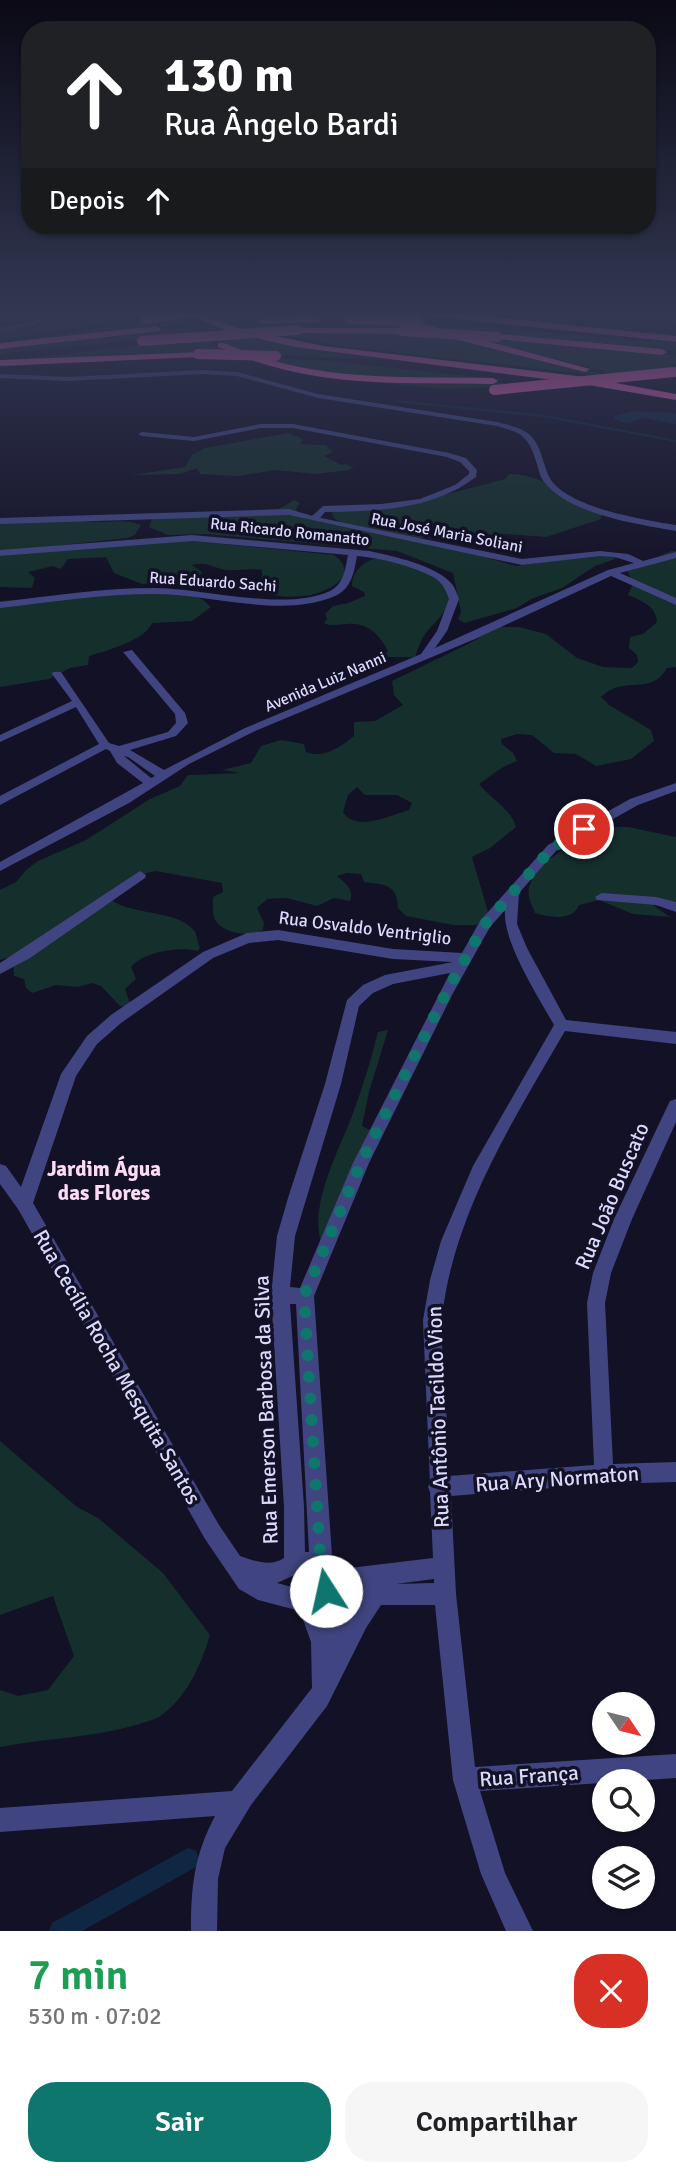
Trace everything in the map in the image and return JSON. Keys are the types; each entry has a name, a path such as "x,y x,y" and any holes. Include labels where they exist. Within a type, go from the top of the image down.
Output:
{"street":[{"path":"351,401 496,424 522,432 533,440 547,481 574,500 613,515 676,528"},
{"name":"Rua José Maria Soliani","path":"0,521 289,512 378,506 424,499 458,487 473,475 473,470 463,460 450,455 293,426 261,426 194,439 142,434"},
{"path":"314,519 323,509"},
{"name":"Rua José Maria Soliani","path":"289,512 522,562 551,562 609,552 626,554 640,563"},
{"path":"144,515 147,542"},
{"name":"Rua Ricardo Romanatto","path":"0,553 212,538 392,559 436,575 449,586 454,599 439,636 424,657"},
{"name":"Rua Eduardo Sachi","path":"0,605 156,591 302,603 331,594 345,586 353,554"},
{"name":"Avenida Luiz Nanni","path":"0,867 249,730 471,637 611,572 676,555"},
{"path":"611,572 676,602"},
{"path":"439,636 471,637"},
{"path":"439,636 450,646"},
{"path":"0,801 110,748 172,734 182,723 180,713 128,652"},
{"path":"57,674 121,761 151,784"},
{"path":"0,739 78,702"},
{"path":"110,748 132,755 164,776"},
{"path":"336,1663 336,1634 316,1591 304,1296 361,1163 485,924 552,848 634,802 676,787"},
{"path":"0,969 25,955 140,874"},
{"path":"513,892 510,924 561,1025 676,1038"},
{"path":"602,897 656,901 676,907"},
{"path":"485,924 510,924"},
{"name":"Rua Osvaldo Ventriglio","path":"24,1204 69,1074 92,1040 116,1019 208,955 247,938 278,935 393,954 463,962"},
{"name":"Rua Emerson Barbosa da Silva","path":"316,1591 290,1584 294,1507 280,1295 286,1236 333,1084 345,1021 352,1004 368,989 390,979 463,962"},
{"name":"Rua Antônio Tacildo Vion","path":"520,1931 493,1874 465,1780 444,1594 432,1320 436,1287 446,1248 487,1156 561,1025"},
{"name":"Rua João Buscato","path":"604,1474 596,1303 602,1273 623,1219 676,1105"},
{"name":"Rua Cecília Rocha Mesquita Santos","path":"0,1171 24,1204 233,1564 247,1581 258,1589 316,1591"},
{"path":"280,1295 304,1296"},
{"name":"Rua Ary Normaton","path":"438,1487 604,1474 676,1472"},
{"path":"233,1564 261,1574 309,1562 325,1651 320,1696"},
{"path":"316,1591 443,1567"},
{"path":"316,1591 374,1595 444,1594"},
{"path":"204,1931 208,1859 219,1835 240,1802 320,1696 347,1639 374,1595"},
{"name":"Rua França","path":"465,1780 676,1766"},
{"path":"0,1820 240,1802"}],"green space":[{"path":"288,433 303,439 300,444 326,445 333,452 324,456 341,465 354,466 349,470 316,474 275,470 238,476 200,474 197,468 180,474 131,475 185,467 192,455 205,448"},
{"path":"509,474 544,482 602,514 601,519 546,537 506,534 477,537 459,534 447,538 417,538 516,566 605,554 618,558 595,566 562,588 531,599 517,608 464,623 458,619 461,612 453,573 397,551 207,534 168,535 149,527 152,519 165,516 279,509 294,500 300,503 296,509 298,512 340,522 334,518 332,512 436,497 505,479"},
{"path":"79,519 95,522 126,521 141,525 135,535 127,538 0,552 0,520"},
{"path":"182,540 334,555 342,563 343,577 330,588 312,595 275,596 259,592 255,585 262,577 262,570 226,570 197,564 192,565 202,572 197,580 173,576 157,583 142,584 114,573 106,557 68,559 61,569 53,566 28,572 35,578 32,588 0,587 0,556"},
{"path":"676,551 676,667 667,668 661,677 653,682 619,687 601,697 609,705 651,730 654,741 631,759 596,766 576,754 554,753 532,735 517,734 501,739 502,744 513,753 517,761 503,767 479,784 505,809 516,827 490,848 472,857 488,912 484,920 476,925 453,925 406,916 398,908 395,894 388,887 364,882 361,874 347,873 337,876 350,890 350,901 334,898 317,906 287,898 267,899 257,908 264,923 263,930 237,933 219,925 214,918 213,897 223,892 222,883 156,871 142,874 111,900 120,905 179,920 195,932 200,948 198,951 182,949 153,954 137,962 131,967 136,979 125,989 130,1003 127,1007 120,1006 101,986 92,983 78,987 56,985 32,993 26,988 24,979 14,976 13,960 10,957 0,960 0,890 16,882 38,861 86,840 150,799 180,786 188,775 241,773 222,770 251,763 261,746 281,740 304,744 306,752 312,754 338,748 354,736 354,722 375,721 403,705 394,695 392,681 476,640 491,627 519,627 546,634 577,658 603,667 632,668 638,662 637,655 629,648 630,637 643,634 657,622 651,608 628,595 633,583 627,570","holes":["357,787 365,795 397,795 412,803 409,810 374,821 349,818 343,812 348,795"]},
{"path":"377,558 424,570 444,583 449,592 447,606 423,637 415,657 379,657 388,651 372,630 361,625 324,623 327,619 325,614 333,606 365,596 364,592 352,586 354,576 363,564"},
{"path":"181,592 202,599 211,607 192,621 152,623 134,640 89,656 88,665 70,668 49,679 0,687 0,601 88,594"},
{"path":"611,827 628,827 676,837 676,909 653,905 670,917 633,914 599,900 579,905 566,916 554,917 535,913 529,897 530,885 536,873 546,862 573,844"},
{"path":"388,1030 369,1092 362,1126 374,1132 323,1246 319,1232 319,1216 326,1181 356,1106 378,1032"},
{"path":"0,1441 77,1507 98,1518 163,1573 210,1635 192,1680 178,1700 159,1717 104,1732 0,1747 0,1690 18,1696 48,1690 74,1656 53,1596 0,1615"}],"water":[{"path":"636,411 676,413 676,424 645,418 627,423 615,420 613,416"}],"waterway":[{"path":"396,401 544,416 676,441"},
{"path":"60,1931 188,1859"}],"district":[{"name":"Jardim Água das Flores","path":"104,1181"}],"route":[{"path":"326,1591 327,1582 321,1570 304,1296 361,1163 460,966 485,924 552,848 584,829"}]}
